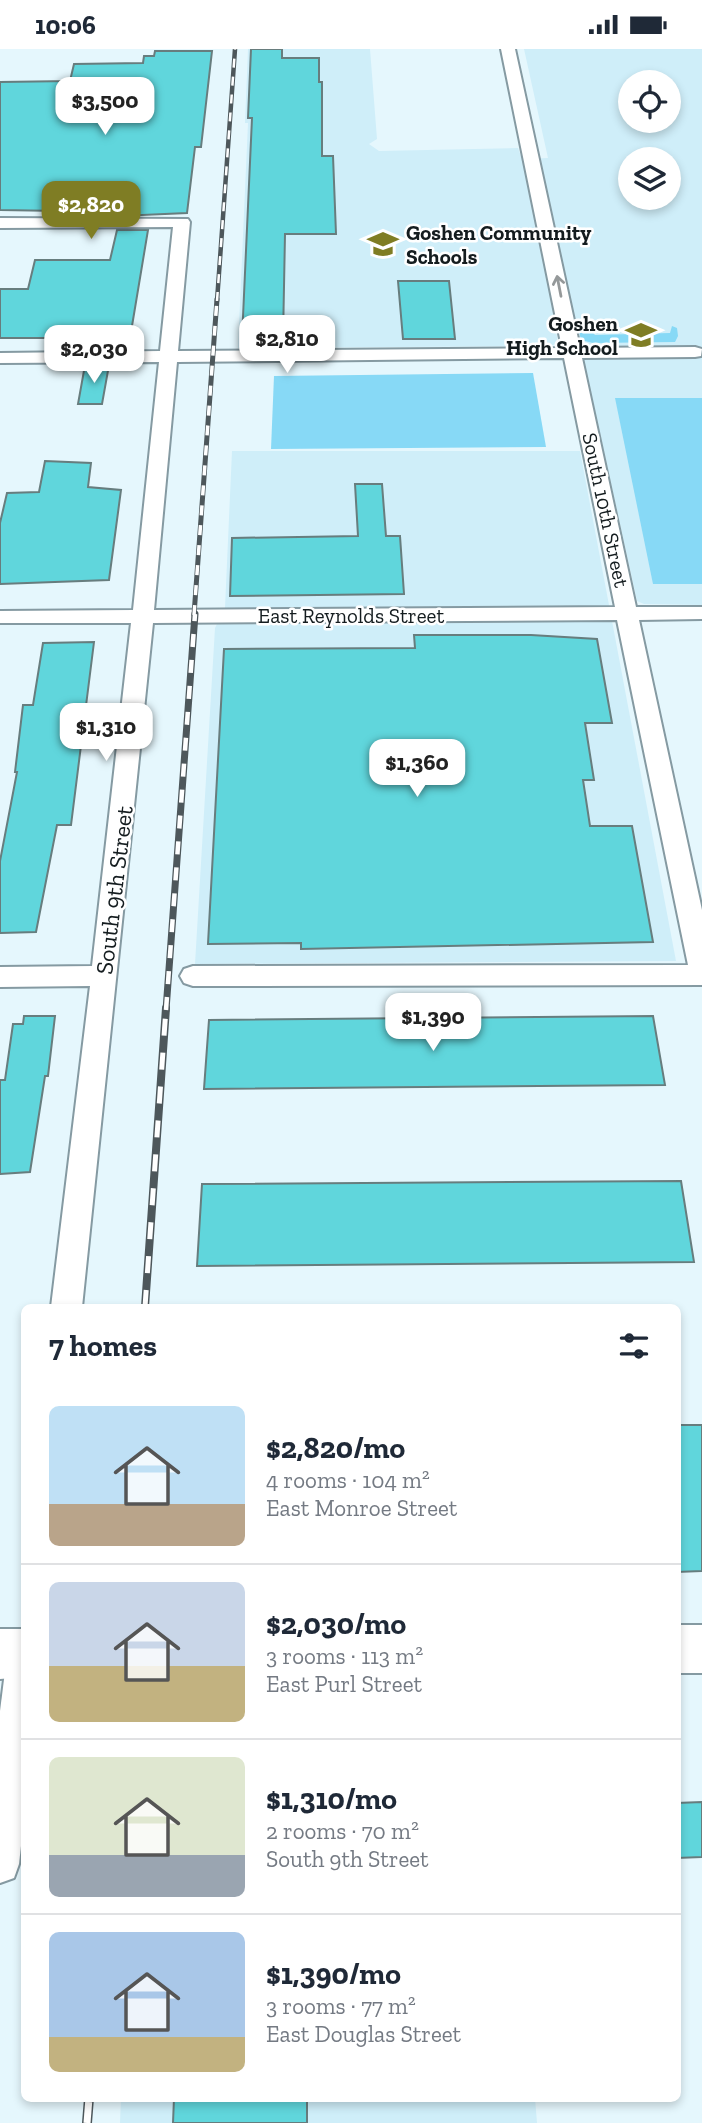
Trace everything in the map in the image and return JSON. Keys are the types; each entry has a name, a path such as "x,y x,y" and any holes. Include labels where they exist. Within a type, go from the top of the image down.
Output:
{"main road":[{"path":"681,1649 702,1649"},
{"path":"0,1654 21,1653"}],"street":[{"name":"South 10th Street","path":"508,49 702,973"},
{"name":"South 9th Street","path":"0,223 182,222 143,616 66,1304"},
{"path":"0,358 695,352"},
{"name":"East Reynolds Street","path":"0,617 702,613"},
{"path":"193,976 702,973"},
{"path":"0,977 104,976"},
{"path":"0,1864 21,1689"}],"shaded area":[{"path":"248,49 370,49 377,139 369,144 379,151 518,148 522,159 548,158 524,49 702,49 702,605 644,604 637,601 576,325 555,325 558,343 551,346 238,348 248,123 245,123"},
{"path":"672,326 677,328 678,336 675,342 593,343 581,340 579,331 588,327 595,335 670,333"},
{"path":"533,373 546,447 271,449 274,376"},
{"path":"615,398 702,398 702,584 653,584"},
{"path":"232,451 580,451 676,961 195,964 215,628 225,608"},
{"path":"121,2102 535,2102 537,2123 120,2123"}],"building":[{"path":"251,49 282,49 282,58 319,58 319,82 322,82 322,156 333,156 336,234 285,234 283,339 242,339 252,118 248,118"},
{"path":"155,51 212,51 201,147 195,147 187,213 120,216 121,212 0,210 0,82 70,81 74,64 143,63 144,56 154,56"},
{"path":"117,230 148,230 130,338 114,339 112,349 88,349 90,338 0,338 0,289 28,289 35,260 110,260"},
{"path":"398,281 449,281 455,339 403,339"},
{"path":"85,365 109,365 102,404 78,404"},
{"path":"45,461 91,463 88,487 121,490 109,580 0,584 0,523 7,493 39,492"},
{"path":"355,484 382,484 386,536 400,536 404,594 230,596 232,538 358,536"},
{"path":"414,635 531,635 597,639 612,723 585,723 594,780 583,780 590,826 632,826 653,942 301,949 301,943 208,944 224,649 415,648"},
{"path":"94,642 71,825 57,825 36,932 0,933 0,861 17,772 23,705 33,705 43,643"},
{"path":"24,1016 55,1016 48,1076 45,1076 30,1172 0,1174 0,1080 5,1080 13,1024 23,1024"},
{"path":"653,1016 665,1085 204,1089 209,1020"},
{"path":"681,1181 694,1262 197,1266 202,1184"},
{"path":"681,1425 702,1425 702,1571 681,1572"},
{"path":"702,1802 702,1857 681,1858 681,1803"},
{"path":"174,2102 307,2102 307,2123 173,2123"}],"railway":[{"path":"217,301 235,49"},
{"path":"194,615 217,299"},
{"path":"166,1010 195,614"},
{"path":"145,1304 166,1008"},
{"path":"87,2123 89,2102"}],"place":[{"name":"Goshen Community Schools","path":"383,244"},
{"name":"Goshen High School","path":"641,335"}]}
